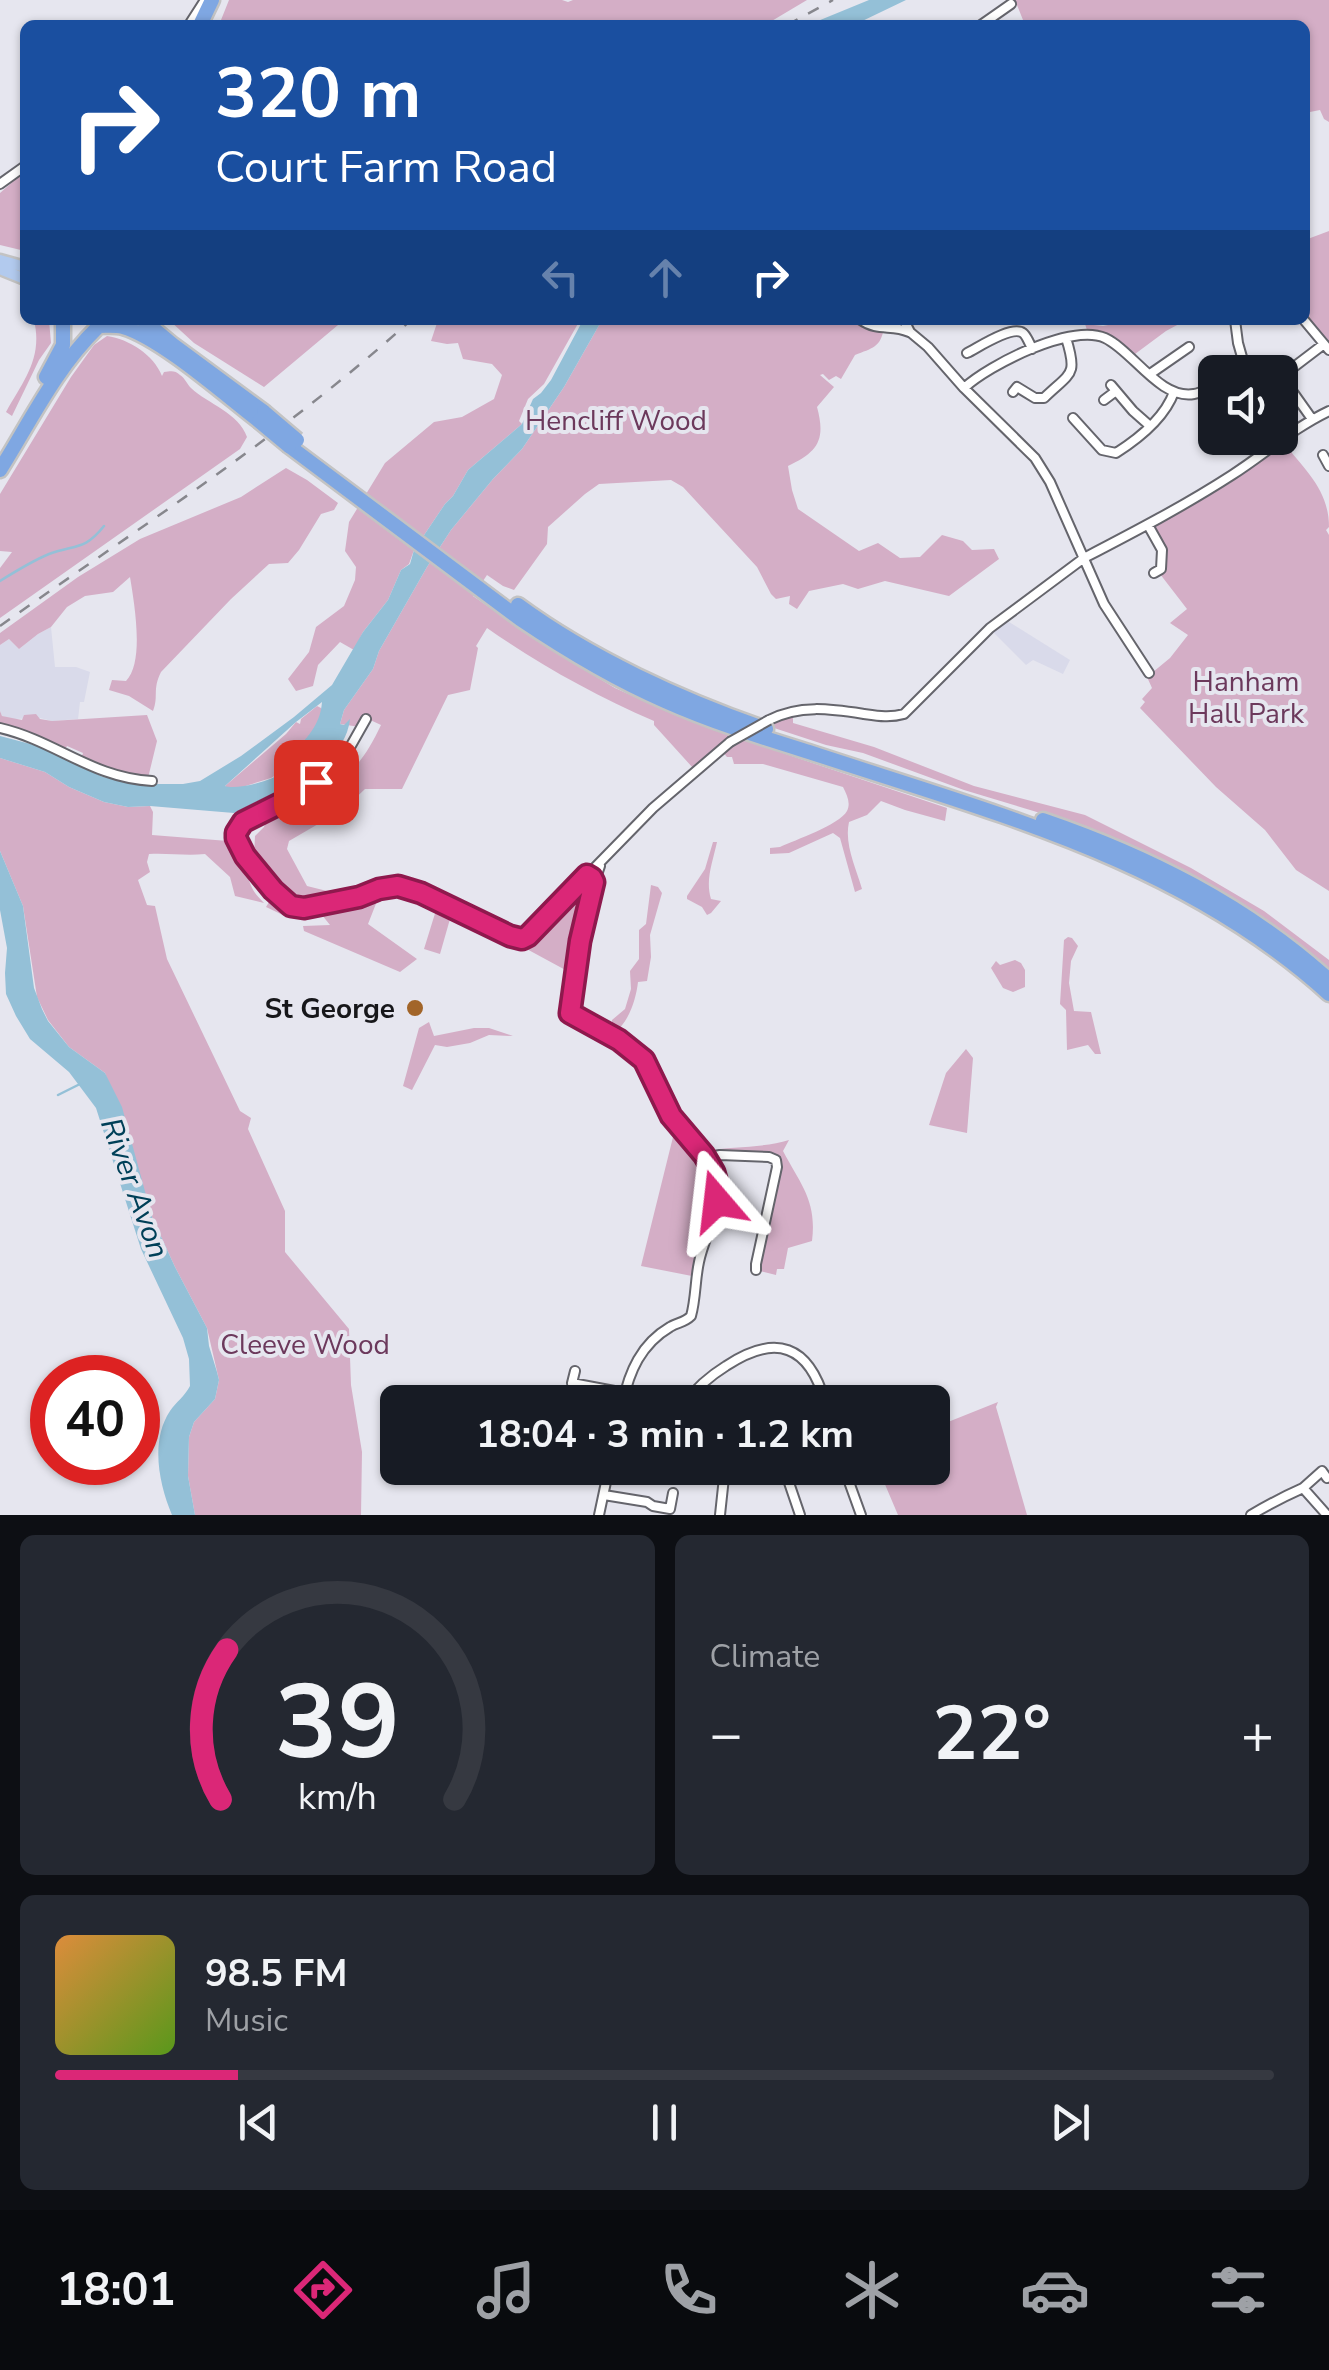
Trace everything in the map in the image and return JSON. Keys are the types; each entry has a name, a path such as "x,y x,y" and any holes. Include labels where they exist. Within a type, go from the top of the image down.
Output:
{"highway":[{"path":"0,452 60,354 63,325"},
{"path":"70,325 78,329 120,326 146,338 261,416"},
{"path":"0,470 78,346 101,325"},
{"path":"149,325 293,443 581,658 676,706 1015,820 1142,870 1230,917 1329,994"},
{"path":"156,325 194,360"},
{"path":"485,587 584,647 712,708 1135,854 1247,916 1329,980"}],"street":[{"path":"192,20 208,0"},
{"path":"987,20 1011,4"},
{"path":"869,325 910,332 1034,458 1050,482 1104,604 1149,673"},
{"path":"906,325 910,332"},
{"path":"1082,325 1084,334"},
{"path":"1236,325 1241,355"},
{"path":"1298,363 1326,347 1308,325"},
{"path":"967,353 1011,331 1025,334 1032,348"},
{"path":"964,388 1032,348 1084,334 1116,344 1174,392 1198,392"},
{"path":"1013,392 1017,387 1035,398 1044,398 1072,371 1066,338"},
{"path":"1150,374 1189,347"},
{"path":"1104,400 1114,388 1150,426"},
{"path":"1090,412 1076,420 1102,450 1110,453 1120,450 1150,426 1174,392"},
{"path":"1298,399 1312,419"},
{"path":"366,719 349,749 316,782 237,828 236,838 245,856 291,906 304,908 398,886 522,939 590,879 608,854 653,808 730,742 790,710 814,708 885,718 904,714 990,628 1084,558 1148,525 1329,411"},
{"path":"1323,455 1329,466"},
{"path":"1148,525 1162,550 1161,573"},
{"path":"0,728 51,746 108,774 152,781"},
{"path":"590,879 570,1013 640,1055 671,1116 706,1158 717,1178 718,1194 698,1264 692,1316 671,1326 644,1350 634,1364 628,1385"},
{"path":"706,1158 776,1160 756,1270"},
{"path":"700,1385 731,1362 761,1348 775,1347 801,1357 819,1385"},
{"path":"573,1385 575,1371"},
{"path":"1251,1515 1303,1488 1326,1471"},
{"path":"599,1515 606,1485"},
{"path":"720,1515 723,1485"},
{"path":"790,1485 800,1515"},
{"path":"850,1485 861,1515"},
{"path":"1303,1488 1327,1515"},
{"path":"604,1495 647,1502 670,1512 672,1494"}],"shaded area":[{"path":"1009,622 1070,660 1063,674 1033,660 1026,665 992,631"},
{"path":"51,627 55,667 90,672 78,719 52,721 2,716 0,645 9,639 19,649"}],"green space":[{"path":"229,0 807,0 773,20 221,20"},
{"path":"1015,0 1329,0 1329,122 1320,110 1310,112 1310,20 1023,20"},
{"path":"20,175 20,250 0,245 0,193"},
{"path":"1329,231 1329,345 1310,319 1310,238"},
{"path":"35,325 49,325 51,343 12,416 6,412 34,357"},
{"path":"174,325 338,325 264,387 194,343"},
{"path":"436,325 577,325 544,384 528,399 519,421 522,424 468,470 414,550 409,564 401,570 388,600 354,650 340,642 318,665 313,686 296,691 288,679 309,652 316,627 344,606 355,580 356,567 345,551 349,522 385,463 434,422 462,417 494,399 502,375 492,364 463,359 458,343 431,341"},
{"name":"Hencliff Wood","path":"599,325 884,327 881,339 855,355 841,379 836,376 829,380 820,375 834,387 817,407 817,444 788,466 792,490 798,509 859,551 878,543 900,558 920,557 942,535 963,541 972,550 994,549 999,559 949,596 885,581 858,589 843,584 809,591 797,609 789,604 790,596 776,599 771,594 757,567 683,487 671,480 599,484 548,527 547,544 514,590 487,575 473,596 615,688 732,736 947,808 945,821 881,801 867,815 849,822 849,847 862,889 855,892 840,838 833,833 789,853 770,854 770,848 806,836 842,816 849,805 843,787 763,764 734,764 732,757 722,751 732,743 726,740 693,768 654,721 568,679 487,628 476,646 470,690 448,695 402,789 365,789 344,809 289,841 287,849 307,886 334,895 373,885 379,896 368,924 417,959 400,972 304,931 303,926 330,925 318,910 287,917 266,907 269,902 292,909 254,856 255,836 277,811 299,799 309,809 359,763 381,725 366,718 360,727 340,724 344,710 373,669 379,651 451,530 522,449"},
{"path":"1085,325 1177,325 1135,354 1103,334 1087,330"},
{"path":"107,336 140,349 162,376 164,372 178,373 198,394 237,421 247,437 240,449 0,618 0,568 12,552 0,551 0,494 71,377 94,345"},
{"name":"Hanham Hall Park","path":"1266,455 1293,455 1320,491 1328,514 1329,891 1296,870 1265,830 1216,787 1140,708 1152,688 1147,677 1170,658 1188,635 1170,623 1187,609 1160,574 1163,561 1153,526 1230,483"},
{"path":"286,468 338,503 334,510 321,514 288,563 269,564 161,672 153,711 129,696 109,690 112,680 126,681 135,660 137,631 130,577 113,592 85,596 67,607 51,627 19,649 9,639 0,645 0,633 78,577 140,539 241,497"},
{"path":"317,706 321,716 314,731 283,771 236,789 225,786 296,722 300,724"},
{"path":"0,711 2,716 22,720 24,715 36,714 52,721 147,715 157,741 148,778 124,776 81,759 83,753 67,746 64,751 0,732"},
{"path":"793,713 793,723 874,747 974,786 1085,815 1191,868 1264,911 1329,960 1329,973 1080,825 768,726"},
{"name":"Cleeve Wood","path":"0,758 45,772 104,802 150,806 152,835 228,841 264,903 235,896 230,877 205,854 149,854 150,872 138,880 147,905 155,906 167,959 240,1111 251,1118 248,1129 285,1211 285,1252 349,1329 351,1385 362,1452 361,1515 195,1515 188,1476 189,1437 194,1422 215,1399 219,1380 207,1328 152,1217 105,1073 69,1047 48,1020 37,997 23,906 0,851"},
{"path":"713,842 717,842 709,892 711,899 721,901 707,915 687,896 705,869"},
{"path":"585,879 591,882 571,973 523,947"},
{"path":"651,885 662,893 650,935 647,981 638,982 623,1025 612,1034 612,1020 625,1009 631,989 630,971 639,959 639,930 646,924"},
{"path":"437,907 458,915 456,920 450,919 440,954 424,949"},
{"path":"1068,937 1078,946 1071,961 1069,983 1074,1011 1091,1012 1101,1054 1095,1054 1088,1045 1067,1050 1066,1010 1060,1004 1064,940"},
{"path":"1015,960 1025,970 1025,987 1013,992 1003,988 991,968 996,961 1000,965"},
{"path":"429,1022 434,1036 489,1028 513,1036 489,1035 470,1043 435,1045 412,1090 403,1086 419,1028"},
{"path":"966,1049 973,1058 967,1133 929,1125 946,1073"},
{"path":"675,1129 681,1130 703,1155 706,1151 789,1140 783,1151 810,1204 812,1241 788,1248 784,1269 777,1269 776,1275 756,1270 776,1160 706,1158 718,1186 697,1277 641,1266"},
{"path":"998,1402 996,1407 1027,1515 898,1515 885,1485 950,1485 950,1421"}],"water":[{"path":"869,0 906,0 864,20 820,20"},
{"path":"580,325 599,325 522,449 451,530 427,567 379,651 373,669 344,710 340,724 350,719 347,733 331,757 308,776 270,799 268,796 234,813 128,807 104,802 45,772 0,758 0,736 38,746 103,777 183,784 200,781 241,756 332,685 363,632 388,600 401,570 410,564 414,550 468,470 522,424 533,399 541,393","holes":["322,702 318,718 278,775 252,785 225,786"]},
{"name":"River Avon","path":"0,851 23,906 34,988 42,1009 69,1047 105,1073 122,1107 152,1217 207,1328 219,1380 215,1399 194,1422 189,1437 188,1476 195,1515 172,1515 160,1470 164,1423 190,1386 183,1338 141,1249 96,1108 69,1072 30,1039 6,994 7,948 0,910"}],"waterway":[{"path":"0,581 43,557 85,543 104,526"},
{"path":"58,1095 80,1084"}],"railway":[{"path":"796,20 833,0"},
{"path":"0,626 262,441 405,325"}],"place":[{"name":"St George","path":"415,1008"}],"route":[{"path":"316,782 243,822 236,833 245,856 292,907 304,908 398,886 522,939 590,875 594,882 580,941 570,1013 632,1048 644,1060 671,1116 714,1172 717,1201"}]}
